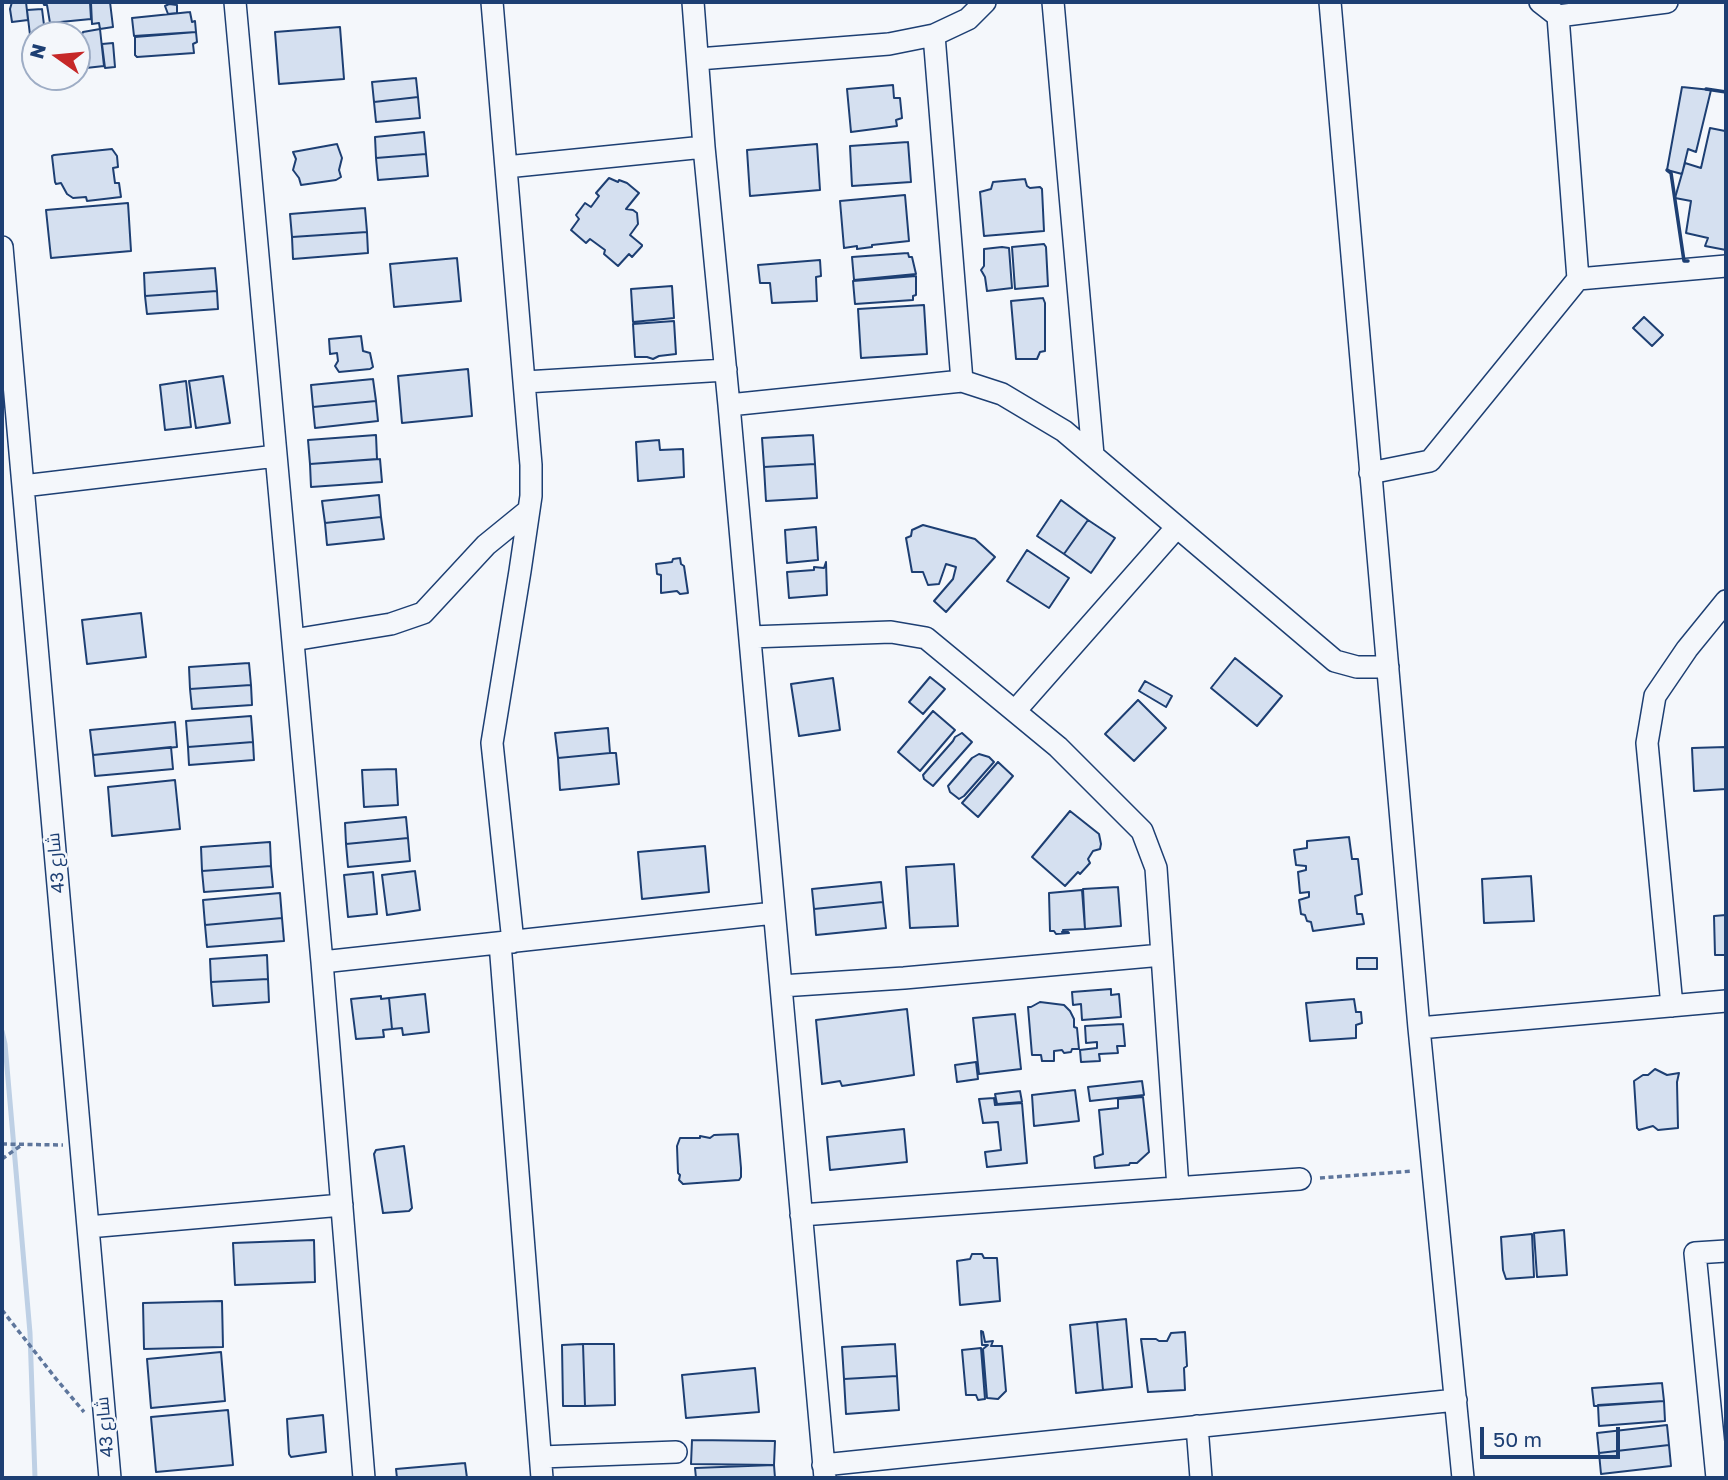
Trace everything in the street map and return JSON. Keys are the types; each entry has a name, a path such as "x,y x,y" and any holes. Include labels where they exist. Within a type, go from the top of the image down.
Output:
{"street":[{"path":"235,2 322,962 364,1478"},
{"path":"492,2 531,465 520,572 492,743 542,1478"},
{"path":"693,2 824,1471 1197,1426 1456,1400"},
{"path":"698,59 889,44 934,35 968,19 985,2"},
{"path":"1054,2 1093,455"},
{"path":"1330,2 1419,1028 1463,1478"},
{"path":"1540,2 1558,16 1667,2"},
{"path":"1370,473 1430,461 1578,279 1558,16"},
{"path":"934,35 961,381"},
{"path":"506,167 704,147"},
{"name":"شارع 43","path":"2,247 110,1478"},
{"path":"1578,279 1726,266"},
{"path":"524,382 726,370"},
{"path":"729,405 961,381 1002,394 1064,431 1335,662 1357,667 1388,667"},
{"path":"23,486 276,456"},
{"path":"293,639 391,624 423,613 486,545 528,510"},
{"path":"1015,711 1177,527"},
{"path":"1672,1006 1647,743 1655,696 1687,649 1726,601"},
{"path":"750,638 891,632 926,638 1058,747 1142,831 1156,868 1178,1188"},
{"path":"322,962 774,913"},
{"path":"781,986 1162,955"},
{"path":"1419,1028 1726,1001"},
{"path":"801,1215 1300,1179"},
{"path":"88,1227 342,1205"},
{"path":"1717,1478 1695,1254 1726,1251"},
{"path":"1197,1426 1201,1478"},
{"path":"541,1457 676,1452"}],"path":[{"path":"2,1144 80,1145"},
{"path":"2,1159 23,1144"},
{"path":"1300,1179 1433,1170"},
{"path":"2,1310 57,1380 106,1436"}],"building":[{"path":"12,2 26,2 28,20 12,22"},
{"path":"43,2 90,2 91,19 50,21 47,5"},
{"path":"110,2 113,27 100,29 99,23 92,24 91,3"},
{"path":"177,5 177,13 168,14 165,6"},
{"path":"42,9 44,21 28,21 27,10"},
{"path":"190,12 192,22 195,21 196,32 134,36 132,18"},
{"path":"340,27 344,79 279,84 275,32"},
{"path":"100,29 104,66 91,67 91,31"},
{"path":"196,32 194,53 135,55 135,37"},
{"path":"113,43 115,67 105,68 102,44"},
{"path":"416,78 418,97 374,102 372,82"},
{"path":"893,85 894,98 900,98 902,118 896,120 897,126 851,132 847,89"},
{"path":"1682,87 1711,90 1696,152 1688,149 1682,174 1667,170"},
{"path":"418,97 420,118 376,122 374,102"},
{"path":"1726,124 1726,250 1705,246 1708,238 1686,233 1691,201 1675,198 1685,163 1701,168 1710,128 1725,131"},
{"path":"424,132 426,154 376,158 375,137"},
{"path":"908,142 911,182 852,186 850,146"},
{"path":"337,144 342,158 339,170 341,177 301,185 293,170 296,159 293,152"},
{"path":"817,144 820,190 750,196 747,150"},
{"path":"112,149 117,156 118,167 113,168 121,197 87,201 86,197 73,198 67,194 61,183 56,184 52,156"},
{"path":"426,154 428,176 378,180 376,158"},
{"path":"609,178 627,183 639,193 626,209 637,213 638,224 630,235 642,246 632,257 629,254 618,266 604,254 605,250 590,239 586,243 571,230 579,219 576,215 585,203 591,207 599,196 596,193"},
{"path":"1025,179 1030,188 1042,189 1044,231 984,236 980,192 991,189 993,182"},
{"path":"905,195 909,241 857,249 857,246 844,248 840,201"},
{"path":"128,203 131,251 51,258 46,210"},
{"path":"365,208 367,232 292,237 290,214"},
{"path":"367,232 368,253 293,259 292,237"},
{"path":"1044,244 1048,286 1015,289 1012,247"},
{"path":"1009,248 1012,288 987,291 981,270 984,266 984,249"},
{"path":"908,253 909,257 912,257 916,274 854,280 852,257"},
{"path":"457,258 461,301 394,307 390,264"},
{"path":"820,260 821,276 816,277 817,301 772,303 770,283 760,283 758,265"},
{"path":"215,268 217,291 145,296 144,273"},
{"path":"916,276 916,295 913,300 855,304 853,281"},
{"path":"672,286 674,318 633,322 631,289"},
{"path":"217,291 218,309 147,314 145,296"},
{"path":"1043,298 1045,351 1040,352 1037,359 1016,359 1011,301"},
{"path":"924,305 927,354 861,358 858,309"},
{"path":"1644,317 1663,335 1652,346 1633,328"},
{"path":"674,321 676,354 653,359 635,357 633,324"},
{"path":"361,336 363,351 370,353 373,367 339,372 335,366 338,361 337,353 330,354 329,339"},
{"path":"468,369 472,416 402,423 398,376"},
{"path":"223,376 230,423 196,428 189,381"},
{"path":"373,379 376,401 313,407 311,385"},
{"path":"186,381 191,427 165,430 160,385"},
{"path":"376,401 378,421 315,428 313,407"},
{"path":"376,435 377,459 310,464 308,440"},
{"path":"813,435 815,464 764,467 762,438"},
{"path":"659,440 660,450 683,449 684,477 638,481 636,442"},
{"path":"380,459 382,482 311,487 310,464"},
{"path":"815,464 817,498 766,501 764,467"},
{"path":"379,495 381,517 325,523 322,501"},
{"path":"1061,500 1088,520 1064,554 1037,536"},
{"path":"381,517 384,539 327,545 325,523"},
{"path":"1088,520 1115,538 1091,573 1064,554"},
{"path":"923,525 975,539 995,557 946,612 934,601 953,579 956,567 946,564 939,584 928,585 923,572 912,572 906,538 911,536 912,530"},
{"path":"816,527 818,560 787,563 785,530"},
{"path":"1027,550 1069,578 1049,608 1007,581"},
{"path":"680,558 684,566 688,593 661,593 661,575 657,574 656,564"},
{"path":"826,562 827,595 789,598 787,572 824,568"},
{"path":"141,613 146,657 87,664 82,620"},
{"path":"1235,658 1282,696 1257,726 1211,688"},
{"path":"249,663 251,685 190,689 189,667"},
{"path":"930,677 945,689 923,714 909,702"},
{"path":"833,678 840,730 799,736 791,684"},
{"path":"1145,681 1172,696 1166,707 1139,691"},
{"path":"251,685 252,705 192,709 190,689"},
{"path":"1138,700 1166,728 1134,761 1105,734"},
{"path":"933,711 955,730 920,771 898,752"},
{"path":"251,716 253,742 188,747 186,721"},
{"path":"175,722 177,747 93,755 90,730"},
{"path":"608,728 610,753 558,758 555,733"},
{"path":"962,733 972,742 933,786 923,775 955,737"},
{"path":"253,742 254,760 189,765 188,747"},
{"path":"171,747 173,769 95,776 93,755"},
{"path":"1726,747 1726,789 1694,791 1692,748"},
{"path":"616,753 619,784 560,790 558,758"},
{"path":"979,754 994,762 959,799 950,792 948,786 972,758"},
{"path":"998,762 1013,776 978,817 962,803"},
{"path":"396,769 398,805 364,807 362,770"},
{"path":"175,780 180,829 112,836 108,787"},
{"path":"1070,811 1099,834 1101,844 1100,849 1093,851 1088,859 1090,863 1065,886 1032,857"},
{"path":"406,817 408,838 346,844 345,823"},
{"path":"1349,837 1352,859 1358,859 1362,894 1355,896 1357,914 1362,914 1364,924 1313,931 1311,922 1301,914 1299,900 1309,897 1309,892 1300,893 1298,872 1306,870 1306,866 1296,865 1294,850 1307,848 1307,841"},
{"path":"408,838 410,861 348,867 346,844"},
{"path":"270,842 271,866 202,871 201,847"},
{"path":"705,846 709,892 642,899 638,852"},
{"path":"954,864 958,926 910,928 906,867"},
{"path":"271,866 273,887 204,892 202,871"},
{"path":"415,871 420,910 387,915 382,875"},
{"path":"373,872 377,914 348,917 344,875"},
{"path":"1531,876 1534,921 1484,923 1482,879"},
{"path":"881,882 883,902 814,909 812,889"},
{"path":"1118,887 1121,926 1085,929 1083,889"},
{"path":"1082,890 1085,929 1063,930 1062,932 1069,933 1056,934 1050,931 1049,893"},
{"path":"280,893 282,918 205,925 203,900"},
{"path":"883,902 886,928 816,935 814,909"},
{"path":"1726,915 1726,955 1715,955 1714,916"},
{"path":"282,918 284,941 207,947 205,925"},
{"path":"267,955 268,979 211,982 210,959"},
{"path":"1357,958 1377,958 1377,969 1357,969"},
{"path":"268,979 269,1002 213,1006 211,982"},
{"path":"1111,989 1111,995 1119,994 1121,1017 1082,1020 1081,1004 1073,1005 1072,992"},
{"path":"425,994 429,1032 403,1035 402,1028 392,1029 389,998"},
{"path":"381,996 381,999 389,998 392,1029 383,1030 384,1037 356,1039 351,999"},
{"path":"1354,999 1356,1012 1361,1012 1362,1023 1356,1025 1356,1038 1310,1041 1306,1003"},
{"path":"1040,1002 1064,1005 1070,1011 1074,1027 1077,1028 1079,1049 1064,1053 1062,1050 1054,1051 1054,1061 1042,1061 1041,1055 1032,1055 1028,1007"},
{"path":"907,1009 914,1075 842,1086 840,1081 822,1084 816,1020"},
{"path":"1015,1014 1021,1069 979,1074 973,1018"},
{"path":"1123,1024 1125,1046 1117,1046 1118,1053 1099,1054 1100,1061 1081,1062 1080,1050 1097,1048 1097,1042 1086,1043 1085,1026"},
{"path":"976,1062 978,1079 957,1082 955,1065"},
{"path":"1655,1069 1667,1075 1679,1073 1678,1128 1637,1128 1634,1081"},
{"path":"1142,1081 1144,1095 1090,1101 1088,1087"},
{"path":"1075,1090 1079,1121 1034,1126 1032,1095"},
{"path":"1020,1091 1022,1102 997,1104 995,1094"},
{"path":"1143,1097 1149,1152 1137,1163 1095,1168 1094,1157 1103,1154 1099,1110 1118,1108 1118,1099"},
{"path":"994,1098 995,1105 1022,1103 1027,1163 987,1167 985,1152 1001,1150 998,1122 983,1123 979,1099"},
{"path":"904,1129 907,1162 830,1170 827,1137"},
{"path":"738,1134 741,1168 739,1180 683,1184 679,1180 677,1146 680,1138"},
{"path":"404,1146 412,1208 409,1211 383,1213 374,1154 376,1150"},
{"path":"1564,1230 1567,1275 1537,1277 1534,1233"},
{"path":"1532,1234 1534,1277 1506,1279 1501,1237"},
{"path":"314,1240 315,1282 235,1285 233,1243"},
{"path":"972,1254 997,1258 1000,1301 960,1305 957,1261 970,1259"},
{"path":"222,1301 223,1347 144,1349 143,1303"},
{"path":"1126,1319 1132,1387 1103,1390 1097,1322"},
{"path":"1097,1322 1103,1390 1076,1393 1070,1325"},
{"path":"981,1331 985,1342 993,1341 991,1346 1002,1346 1006,1391 998,1399 987,1398 983,1349 988,1345 982,1345"},
{"path":"1185,1332 1185,1390 1148,1392 1141,1339 1167,1341 1171,1333"},
{"path":"583,1344 585,1406 563,1406 562,1345"},
{"path":"583,1344 614,1344 615,1405 585,1406"},
{"path":"895,1344 897,1376 844,1379 842,1347"},
{"path":"981,1348 985,1399 978,1400 976,1395 966,1395 962,1350"},
{"path":"221,1352 225,1401 151,1408 147,1359"},
{"path":"755,1368 759,1412 686,1418 682,1375"},
{"path":"897,1376 899,1410 846,1414 844,1379"},
{"path":"1662,1383 1664,1401 1594,1406 1592,1388"},
{"path":"1664,1401 1665,1421 1599,1426 1598,1405"},
{"path":"228,1410 233,1465 156,1472 151,1417"},
{"path":"323,1415 326,1452 291,1457 287,1419"},
{"path":"1667,1425 1669,1445 1599,1453 1597,1433"},
{"path":"692,1440 775,1441 774,1465 691,1464"},
{"path":"1669,1445 1671,1466 1601,1474 1599,1453"},
{"path":"465,1463 467,1478 397,1478 396,1469"},
{"path":"774,1465 775,1478 696,1478 695,1468"}],"waterway":[{"path":"2,1031 30,1333 35,1478"}],"wall":[{"path":"1706,89 1726,92"},
{"path":"1667,170 1671,173 1684,261 1688,261"}]}
